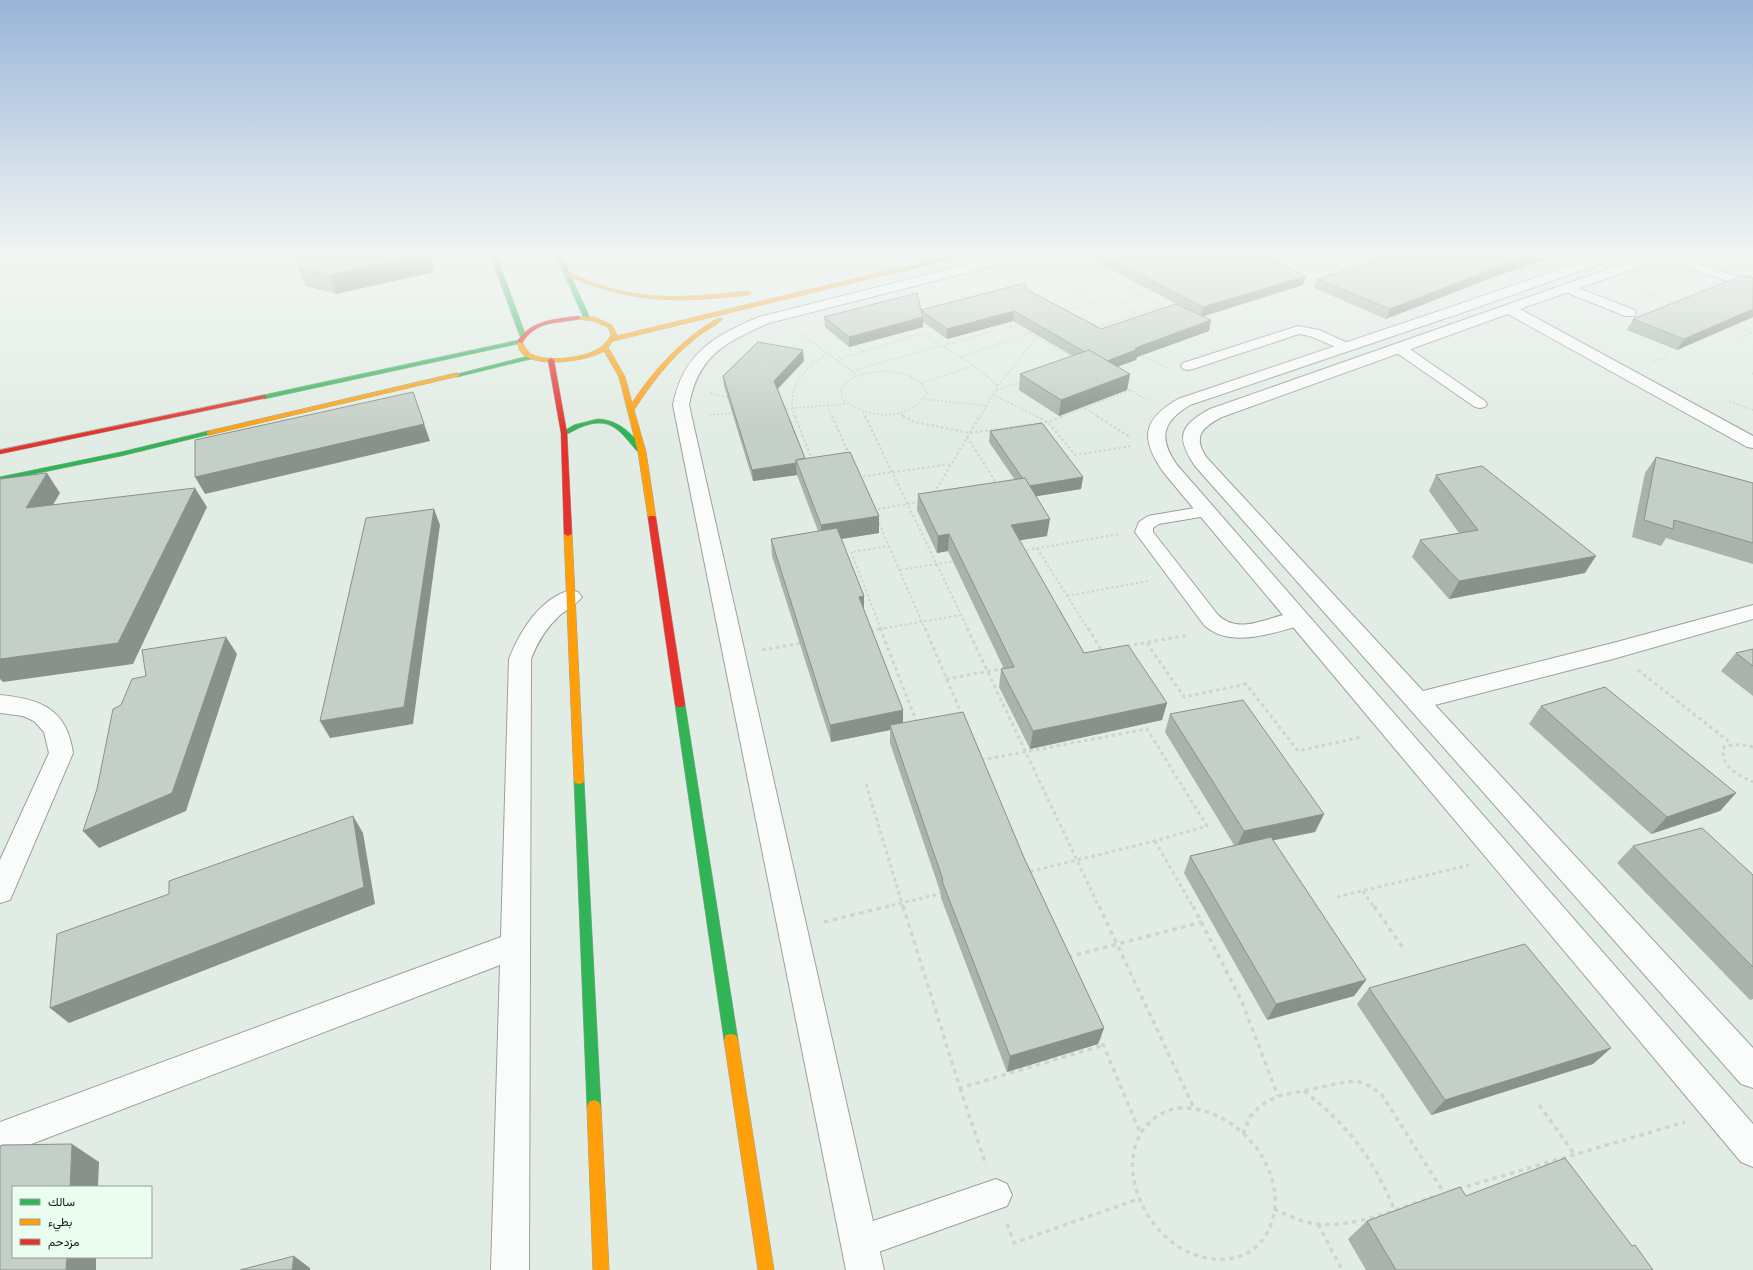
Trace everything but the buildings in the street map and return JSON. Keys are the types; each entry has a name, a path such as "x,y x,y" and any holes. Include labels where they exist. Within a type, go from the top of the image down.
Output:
{"street":[{"path":"0,452 129,429 521,339 533,328 549,322 568,318 587,318 614,325 613,339 605,348 581,358 550,360 533,357 522,351 521,339 513,313"},
{"path":"585,313 587,318"},
{"path":"613,339 721,313"},
{"path":"631,410 657,370 683,344 716,321 732,313"},
{"path":"789,313 776,316 744,329 725,339 710,350 697,362 688,376 684,386 681,405 862,1256"},
{"path":"1445,313 1184,402 1168,412 1158,425 1155,435 1161,457 1753,1150"},
{"path":"1497,313 1202,419 1192,431 1190,438 1193,450 1201,462 1753,1072"},
{"path":"1517,313 1753,443"},
{"path":"605,348 622,377 642,452 766,1270"},
{"path":"0,479 533,357"},
{"path":"550,360 564,433 601,1270"},
{"path":"564,433 571,428 590,422 610,423 617,425 642,452"},
{"path":"510,1270 520,659 525,644 533,630 548,614 571,597"},
{"path":"1417,701 1613,651 1753,612"},
{"path":"0,704 17,705 33,710 46,717 55,727 61,739 61,753 0,891"},
{"path":"0,1139 516,945"}],"lane":[{"path":"1188,366 1298,330 1314,333 1345,348"},
{"path":"1399,348 1480,404"},
{"path":"1206,511 1154,520 1148,523 1144,530 1146,538 1211,620 1223,629 1239,632 1299,619"},
{"path":"862,1256 996,1195"}],"path":[{"path":"1098,333 1091,329 1137,314"},
{"path":"776,316 858,376"},
{"path":"852,371 1026,322"},
{"path":"1731,324 1753,333"},
{"path":"960,357 1037,330"},
{"path":"836,360 922,333 974,366 998,386"},
{"path":"1030,333 1077,360"},
{"path":"1740,338 1753,333"},
{"path":"933,495 998,386 1037,336"},
{"path":"813,462 792,408 791,398 799,378 806,369 827,353"},
{"path":"1139,354 1167,368"},
{"path":"921,383 974,366"},
{"path":"877,372 893,372 907,375 921,383 927,393 925,399 915,408 898,414 874,414 863,412 846,404 842,399 842,388 850,379 877,372"},
{"path":"996,390 1025,381"},
{"path":"684,386 735,400"},
{"path":"1124,386 1168,412"},
{"path":"898,414 914,422 970,433 1048,422 1130,390"},
{"path":"993,395 1048,422 1075,455 1156,443"},
{"path":"925,399 986,406"},
{"path":"778,409 846,404"},
{"path":"827,405 850,456"},
{"path":"1085,408 1126,433 1131,439"},
{"path":"684,417 740,412"},
{"path":"863,412 1078,860 1194,1108"},
{"path":"967,437 1001,489"},
{"path":"858,477 892,471 951,464"},
{"path":"856,470 861,483"},
{"path":"873,510 922,502"},
{"path":"870,503 964,720"},
{"path":"1022,551 1144,530"},
{"path":"888,546 851,552 920,730"},
{"path":"1037,548 1102,651"},
{"path":"900,570 960,561"},
{"path":"1067,596 1176,576"},
{"path":"865,632 960,615"},
{"path":"1124,647 1223,629"},
{"path":"734,656 803,643"},
{"path":"1147,643 1184,697 1246,684 1298,751 1394,730"},
{"path":"1094,652 1109,649"},
{"path":"1613,651 1732,744"},
{"path":"946,679 1011,667"},
{"path":"981,760 1147,729 1207,826 1155,841 1021,873"},
{"path":"1753,747 1743,744 1732,744 1724,747 1722,753 1724,761 1731,770 1753,782"},
{"path":"978,754 984,767"},
{"path":"866,784 960,1088 1104,1045"},
{"path":"1155,841 1202,922 1242,1002 1278,1096"},
{"path":"1337,897 1502,857"},
{"path":"1026,865 1032,879"},
{"path":"1364,891 1405,951"},
{"path":"792,929 947,892"},
{"path":"1069,965 1066,957 1202,922"},
{"path":"1097,1031 1140,1132"},
{"path":"1243,1134 1250,1117 1261,1105 1278,1096 1357,1081 1370,1086 1382,1095 1444,1193"},
{"path":"1304,1090 1327,1109 1348,1130 1366,1154 1394,1209"},
{"path":"1539,1104 1575,1155"},
{"path":"1194,1108 1217,1114 1239,1128 1257,1148 1269,1171 1275,1197 1273,1221 1262,1242 1245,1256 1222,1261 1197,1257 1174,1244 1153,1225 1138,1199 1132,1176 1133,1152 1140,1132 1155,1117 1173,1109 1194,1108"},
{"path":"1274,1209 1295,1219 1318,1224 1341,1225 1444,1193 1720,1112"},
{"path":"1554,1161 1559,1167"},
{"path":"1318,1224 1342,1270"}],"traffic: fast":[{"path":"515,313 523,336"},
{"path":"585,313 587,318"},
{"path":"264,397 520,342"},
{"path":"457,375 533,357"},
{"path":"564,433 583,423 605,421 618,426 640,449"},
{"path":"0,479 121,454 209,433"},
{"path":"680,704 731,1040"},
{"path":"579,780 594,1107"}],"traffic: slow":[{"path":"613,339 720,313"},
{"path":"520,342 523,351 531,356 542,360 555,360 581,357 600,351 608,344 614,335 610,326 594,319 578,318"},
{"path":"631,410 649,383 670,358 693,337 720,319"},
{"path":"605,347 622,377 642,452 652,518"},
{"path":"209,433 457,375"},
{"path":"568,534 579,780"},
{"path":"731,1040 766,1270"},
{"path":"594,1107 601,1270"}],"traffic: jam":[{"path":"520,342 524,335 537,326 553,321 578,318"},
{"path":"551,360 564,433 568,534"},
{"path":"0,452 264,397"},
{"path":"652,518 680,704"}]}
